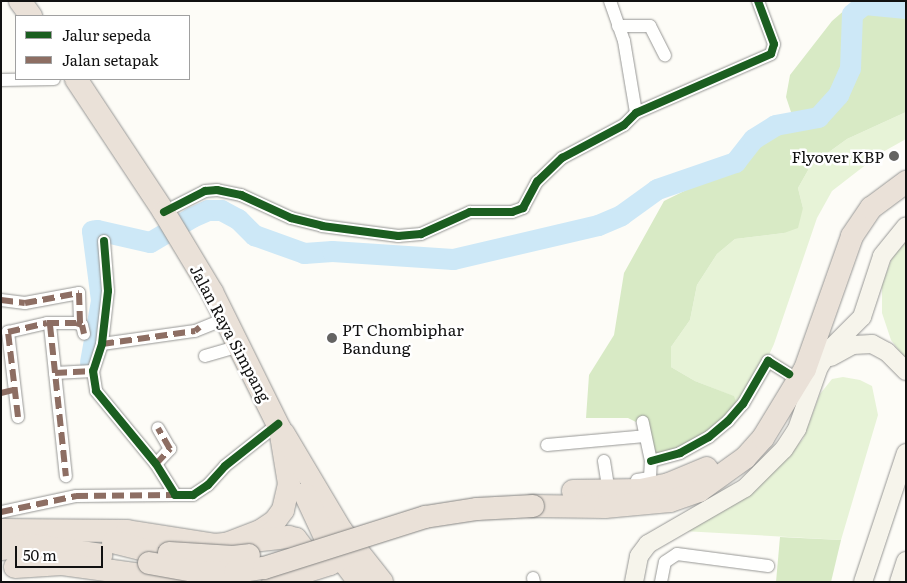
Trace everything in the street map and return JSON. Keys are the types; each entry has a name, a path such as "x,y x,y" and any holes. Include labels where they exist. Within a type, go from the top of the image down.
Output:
{"highway":[{"path":"20,1 29,15"},
{"name":"Jalan Raya Simpang","path":"77,80 166,215 227,318 284,437"},
{"path":"532,499 641,490 693,476 714,465 751,432 788,374 804,342 839,237 862,204 894,176 906,170"},
{"path":"1,549 32,545 148,557 233,557 262,553 419,504 475,494 605,507 670,501 699,490 745,458 763,438 805,369 852,236 871,208 906,182"},
{"path":"284,437 317,504 348,555 359,582"},
{"path":"260,531 275,521 283,510 289,484 284,437"},
{"path":"224,545 260,531 317,504"},
{"path":"1,530 127,531 224,545 278,537 296,539 305,551 303,567 296,576"},
{"path":"71,530 148,557"},
{"path":"273,582 296,576 348,555"},
{"path":"348,555 382,582"},
{"path":"15,567 62,564 194,582"}],"main road":[{"path":"634,582 640,556 648,544 737,493 771,465 797,429 811,388 826,354 862,317 882,256 906,226"},
{"path":"811,388 832,356 858,344 880,347 906,371"},
{"path":"863,582 906,453"},
{"path":"898,582 906,561"}],"street":[{"path":"610,1 624,41 636,113"},
{"path":"166,215 205,191 217,190 241,195 291,218 322,226 398,236 422,234 470,212 512,212 523,208 537,182 562,158 624,125 636,113 771,54 774,44 758,1"},
{"path":"618,26 650,26 665,55"},
{"path":"1,80 15,80"},
{"path":"104,241 108,291 102,344 93,371 96,391 156,464 175,495"},
{"path":"1,300 25,303 79,293 82,329 47,323 8,332 7,392 18,417"},
{"path":"102,344 195,331 227,318"},
{"path":"50,325 66,476"},
{"path":"206,356 241,346"},
{"path":"651,461 680,453 722,426 743,404 768,361 788,374"},
{"path":"55,373 93,371"},
{"path":"567,482 650,478 651,461 643,422"},
{"path":"156,464 170,448 158,428"},
{"path":"547,445 645,436"},
{"path":"1,512 76,496 175,495 182,498 193,495 208,485 225,466 284,437"},
{"path":"604,461 608,481"},
{"path":"661,582 665,562 677,554 768,566"}],"green space":[{"path":"894,1 906,4 906,112 847,139 811,165 798,188 803,208 798,228 784,233 735,239 717,254 697,285 690,320 671,347 671,367 695,381 734,396 741,416 712,442 661,464 638,423 628,418 586,418 589,375 614,335 624,273 664,201 741,163 756,144 775,132 802,125 791,112 786,97 790,75 832,21 854,2"},
{"path":"906,112 906,139 881,153 832,191 817,218 774,344 741,416 733,396 695,381 671,367 671,347 690,320 697,285 717,254 735,239 784,233 803,208 798,188 811,165 847,139"},
{"path":"906,241 906,360 891,340 882,313 882,285 892,258"},
{"path":"843,377 860,380 872,386 878,415 841,540 683,531 774,471 803,439 820,394 832,379"},
{"path":"780,537 841,540 831,582 776,582"}],"waterway":[{"path":"90,362 101,300 92,231 97,230 150,242 192,217 208,210 221,210 238,219 254,235 304,253 332,251 453,259 598,225 621,215 657,189 735,162 753,139 775,125 818,117 838,95 850,68 852,14 864,4 906,8"}],"marked path":[{"path":"1,300 25,303 79,293 80,324"},
{"path":"18,417 8,332 47,323 76,323 82,325 84,334"},
{"path":"50,325 66,476"},
{"path":"102,344 195,331 200,327"},
{"path":"55,373 93,371"},
{"path":"1,393 13,390"},
{"path":"156,464 170,449 158,428"},
{"path":"1,512 76,496 175,495"}],"cycle path":[{"path":"164,212 205,191 217,190 241,195 291,218 322,226 398,236 421,234 470,212 512,212 523,208 537,182 562,158 624,125 636,113 771,54 774,44 758,1"},
{"path":"104,241 108,291 102,344 93,371 96,391 156,464 175,495 193,495 208,485 225,466 278,424"},
{"path":"651,461 680,453 709,437 728,421 743,404 768,361 789,374"}],"place":[{"name":"Flyover KBP","path":"894,156"},
{"name":"PT Chombiphar Bandung","path":"332,338"}]}
